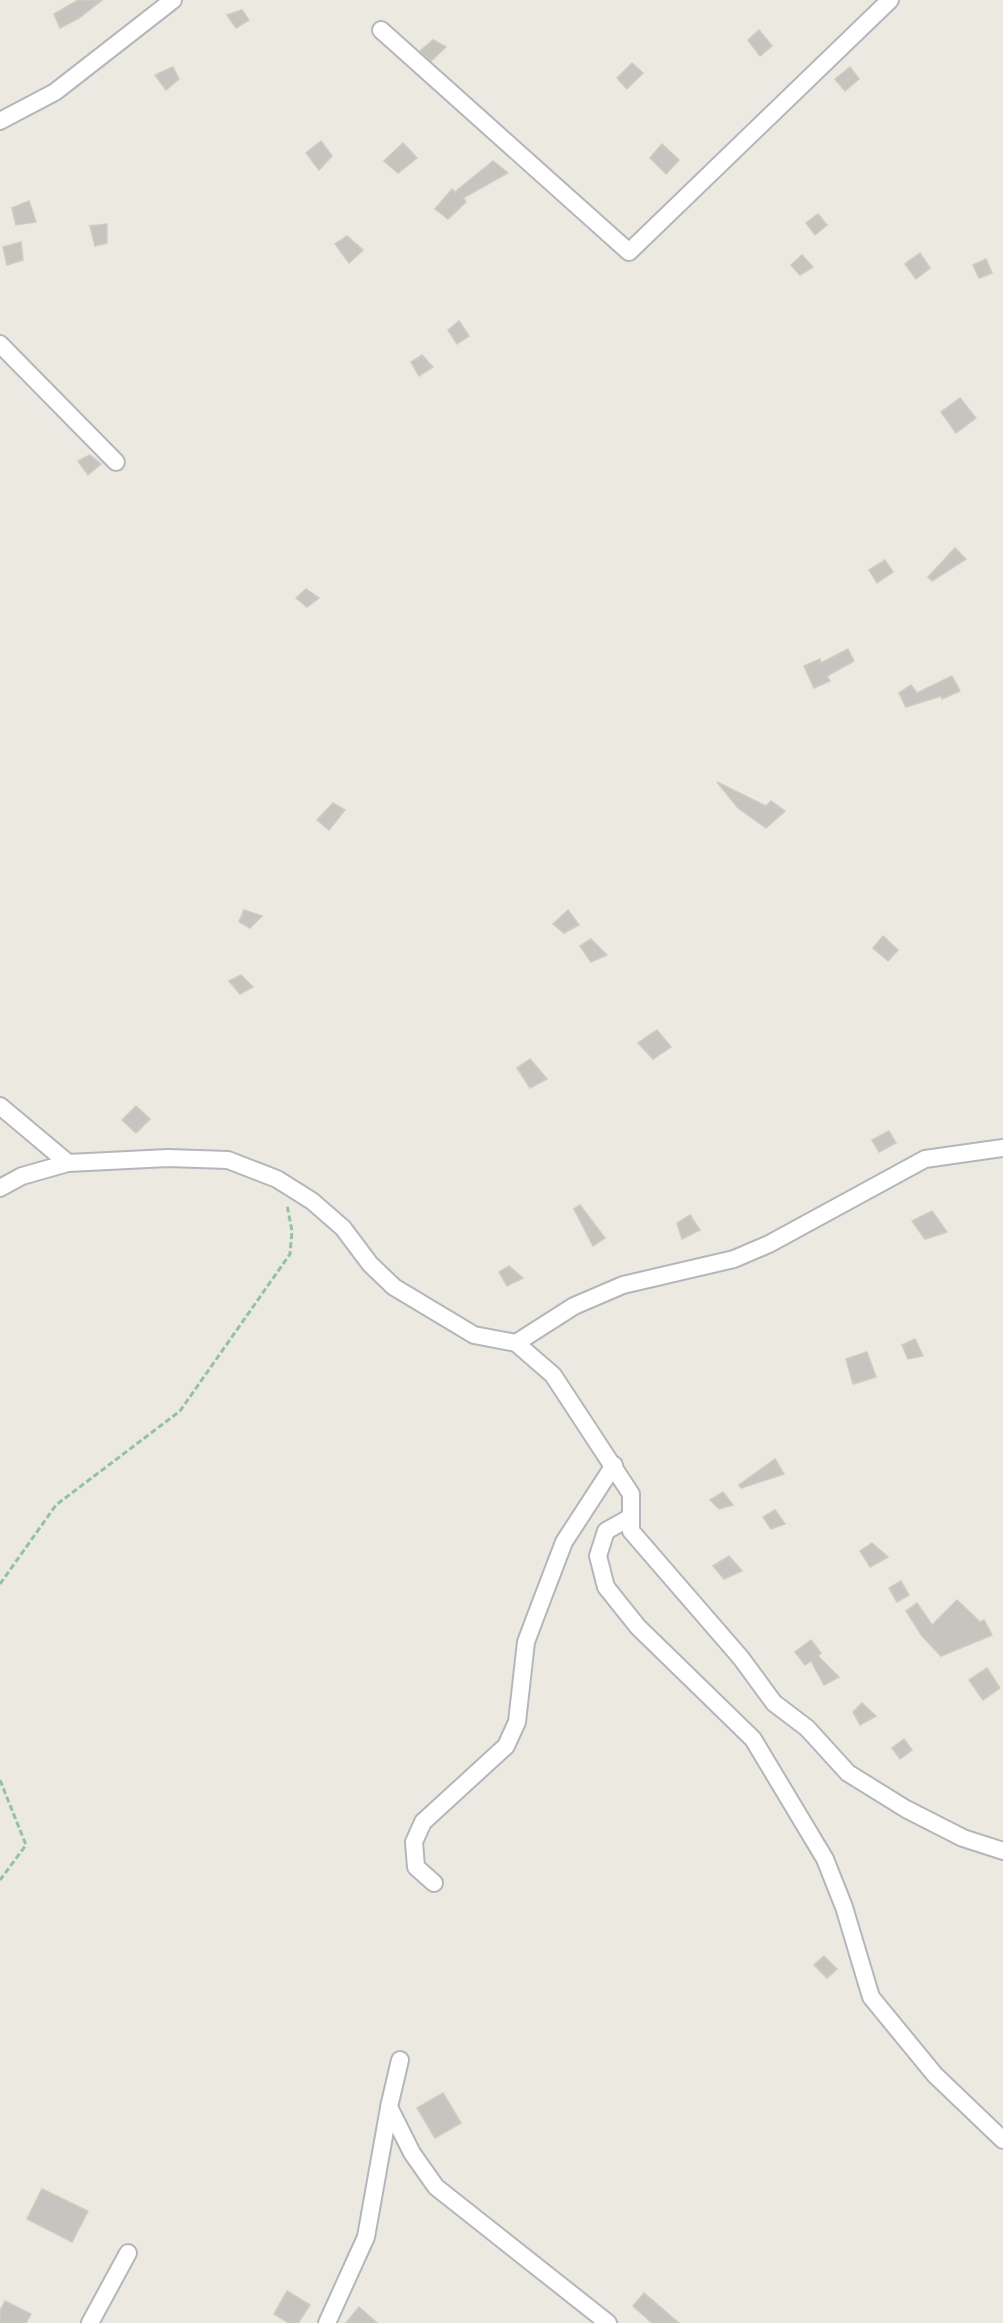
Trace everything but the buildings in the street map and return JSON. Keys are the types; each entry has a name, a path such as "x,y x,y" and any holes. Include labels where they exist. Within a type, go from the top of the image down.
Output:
{"street":[{"path":"0,121 55,92 173,0"},
{"path":"381,30 629,252 890,0"},
{"path":"0,344 116,462"},
{"path":"0,1106 68,1163"},
{"path":"516,1343 574,1306 623,1286 734,1259 769,1244 925,1159 1003,1148"},
{"path":"0,1188 22,1176 68,1163 168,1158 228,1160 272,1177 312,1201 343,1228 370,1264 394,1287 474,1335 516,1343 553,1375 631,1494 631,1531 741,1658 774,1703 807,1728 848,1773 906,1809 963,1838 1003,1851"},
{"path":"434,1883 416,1867 414,1842 423,1822 506,1746 517,1722 526,1642 564,1542 614,1466"},
{"path":"631,1517 606,1531 598,1556 606,1587 638,1627 753,1739 825,1859 844,1907 871,1997 935,2075 1003,2140"},
{"path":"327,2323 366,2237 389,2107 400,2060"},
{"path":"389,2107 412,2153 436,2187 608,2323"},
{"path":"90,2323 128,2253"}],"path":[{"path":"0,1584 56,1505 180,1412 276,1275 290,1254 292,1231 291,1216 272,1177"},
{"path":"0,1780 26,1845 0,1880"}]}
